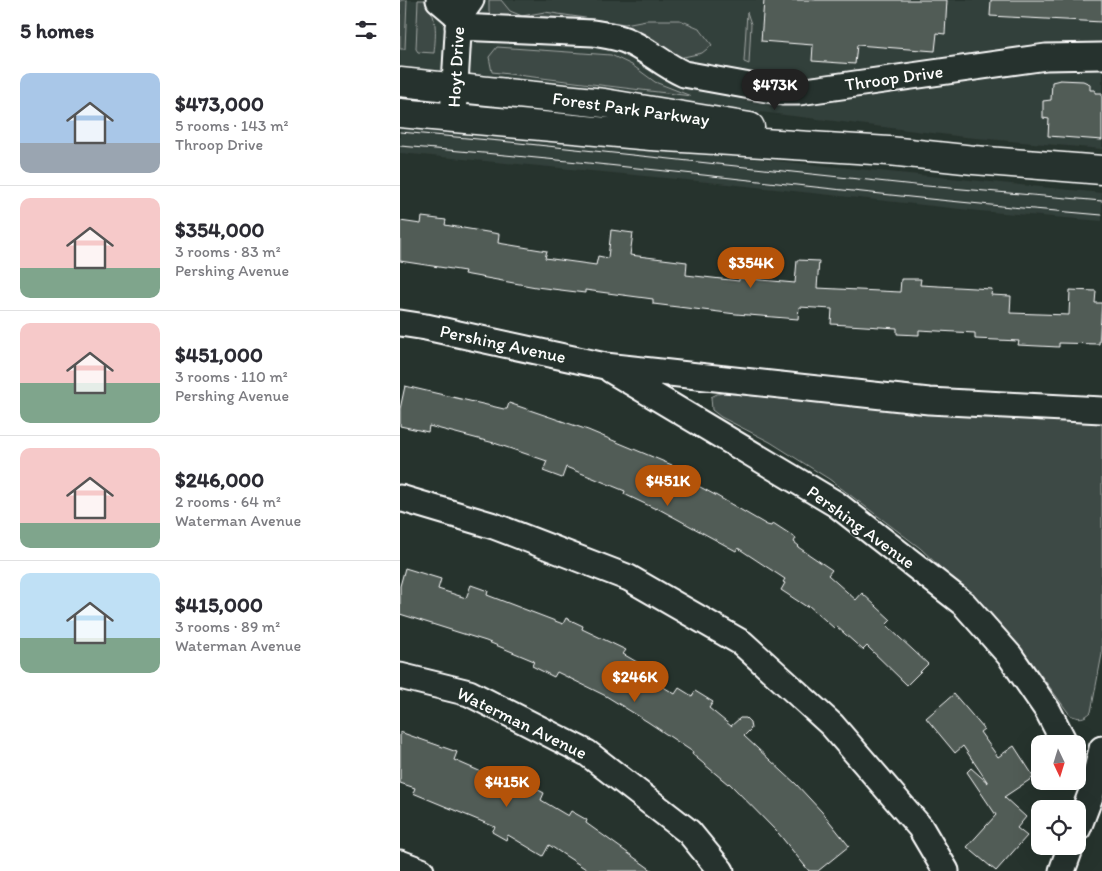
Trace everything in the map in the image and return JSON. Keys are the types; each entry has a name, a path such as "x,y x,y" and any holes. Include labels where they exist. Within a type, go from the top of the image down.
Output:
{"main road":[{"name":"Forest Park Parkway","path":"400,82 604,103 889,151"},
{"name":"Forest Park Parkway","path":"400,112 651,136 889,151 1102,170"}],"street":[{"name":"Hoyt Drive","path":"439,0 463,15 453,117"},
{"name":"Throop Drive","path":"463,15 612,36 626,40 673,70 684,74 783,92 809,91 1046,57 1102,56"},
{"name":"Pershing Avenue","path":"400,323 605,366 929,401 1102,410"},
{"name":"Pershing Avenue","path":"605,366 836,504 964,604 1010,656 1048,711 1060,735"},
{"path":"400,498 494,526 629,578 742,643 832,725 920,827 946,871"},
{"name":"Waterman Avenue","path":"400,676 469,694 587,752 690,832 721,871"},
{"path":"1086,807 1102,750"},
{"path":"1086,784 1091,794"},
{"path":"1062,871 1068,855"},
{"path":"400,863 421,871"}],"shaded area":[{"path":"400,0 1102,0 1102,149 965,137 400,70"},
{"path":"400,0 407,0 405,49 400,49"},
{"path":"418,0 424,0 432,12 435,25 434,53 418,52 416,49"},
{"path":"489,0 501,0 510,11 522,16 545,12 625,24 646,20 680,20 699,28 712,45 702,53 679,58 494,20 489,12"},
{"path":"747,12 751,24 749,64 744,62"},
{"path":"497,47 611,55 632,65 655,82 691,96 492,72 489,57"},
{"path":"400,124 1102,193 1102,221 979,211 718,183 400,153"},
{"path":"724,393 970,416 1102,422 1102,654 1091,712 1081,718 1070,715 1024,652 920,548 829,479 770,442 721,417 712,410 711,397"}],"building":[{"path":"764,0 947,0 945,34 937,33 935,51 857,45 855,64 812,61 813,45 761,41"},
{"path":"991,0 1102,0 1102,22 990,16"},
{"path":"1060,80 1083,81 1090,84 1090,90 1095,90 1095,93 1102,93 1102,140 1048,136 1049,119 1043,118 1043,101 1051,100 1052,82"},
{"path":"422,217 446,220 445,225 499,234 498,243 547,251 545,258 596,265 598,256 608,258 611,230 633,233 630,255 687,262 686,275 739,281 739,278 795,283 797,260 819,261 817,288 900,292 901,279 921,279 920,285 992,289 991,295 1011,296 1010,313 1069,315 1070,290 1096,291 1095,303 1102,303 1099,344 1059,343 1059,347 1018,345 1019,341 975,339 975,333 919,330 919,335 897,334 897,328 831,324 832,309 799,307 798,319 736,314 653,304 653,299 585,290 585,293 536,287 464,274 465,271 400,261 400,221 421,224"},
{"path":"405,386 504,409 507,409 509,403 588,430 672,465 670,471 767,525 771,526 773,523 796,538 794,542 798,547 832,570 828,575 856,600 862,593 891,620 886,625 928,664 907,685 867,646 863,650 808,605 807,607 781,590 785,579 738,548 736,551 657,508 624,494 625,491 566,467 562,478 543,471 547,461 494,443 429,426 428,432 400,426 400,409"},
{"path":"405,568 441,579 438,589 466,598 471,585 488,591 487,595 563,624 566,618 583,626 582,629 626,650 623,654 649,669 645,676 675,694 679,688 692,696 695,691 713,702 709,708 731,726 740,718 746,718 750,722 751,729 744,736 796,784 822,812 849,846 818,871 809,871 779,834 729,783 692,754 693,752 648,722 606,696 557,672 554,677 532,666 534,661 486,641 400,614 400,586"},
{"path":"954,694 984,729 980,732 998,757 1014,746 1031,772 1031,779 1004,797 1026,817 1017,828 1027,836 996,871 967,847 996,815 967,772 971,768 988,783 963,746 955,753 926,718"},
{"path":"400,732 457,752 454,760 523,790 527,784 544,793 541,800 568,816 571,811 587,820 586,823 653,871 589,871 549,845 543,856 508,835 506,840 492,832 495,827 413,793 415,788 400,783"}],"tram line":[{"path":"400,132 915,185 1102,201"},
{"path":"400,146 488,153 926,199 1102,215"}]}
